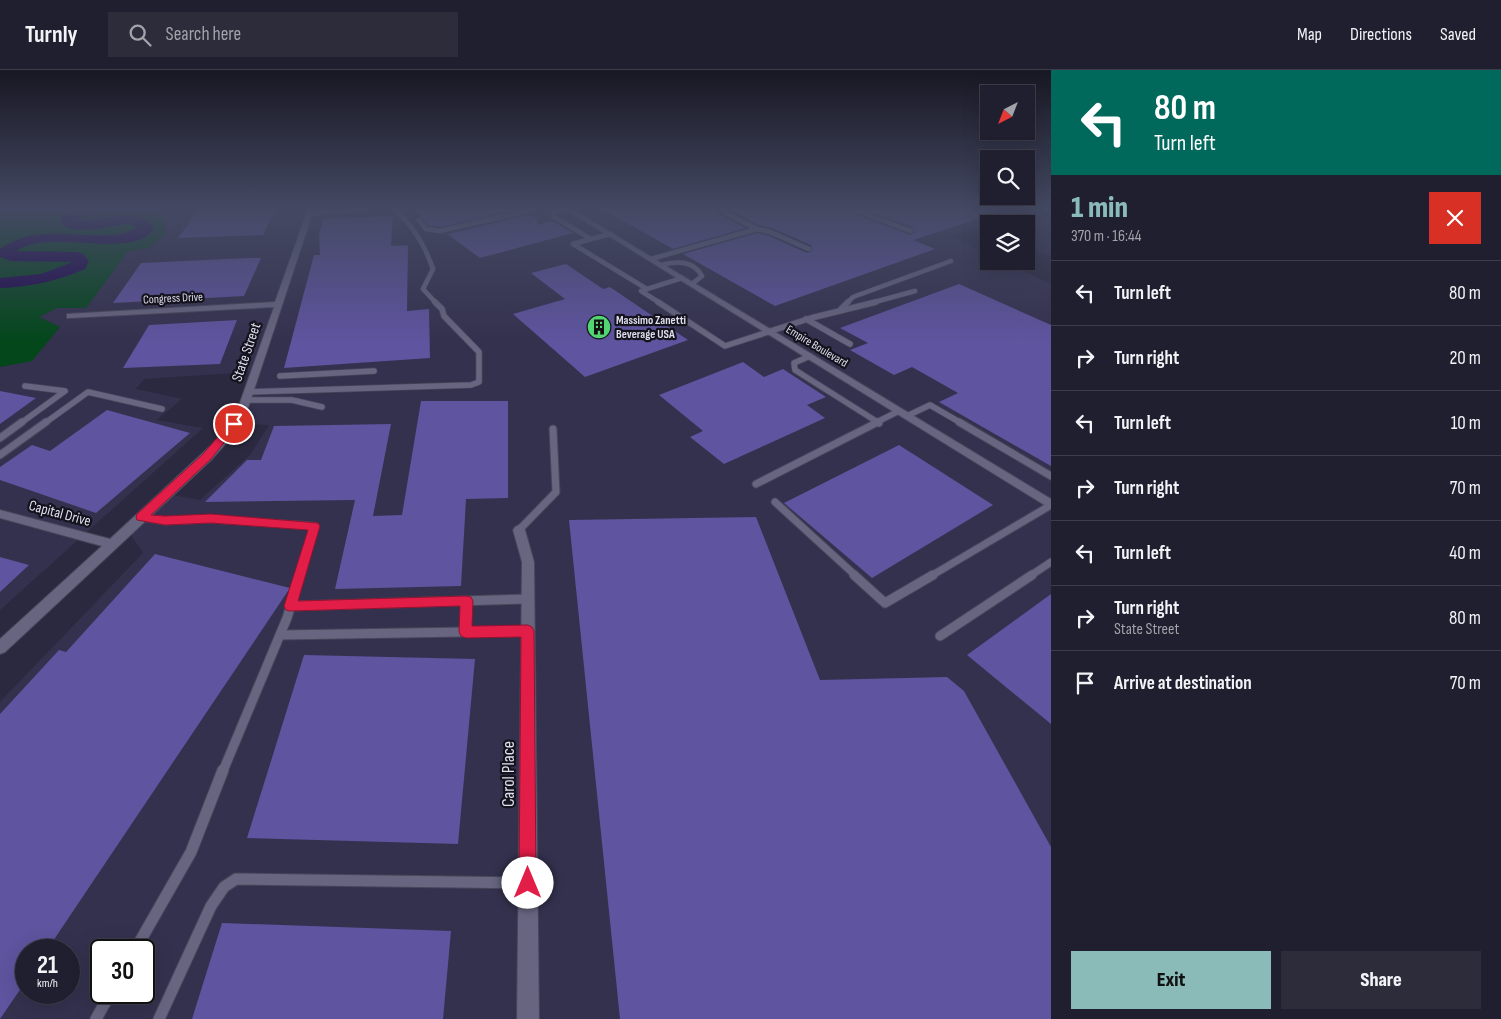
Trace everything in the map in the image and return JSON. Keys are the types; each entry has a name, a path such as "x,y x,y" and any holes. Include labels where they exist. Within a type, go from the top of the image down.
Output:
{"street":[{"name":"State Street","path":"0,648 223,440 234,424 247,396 295,253"},
{"name":"Empire Boulevard","path":"642,253 1051,505"},
{"name":"Congress Drive","path":"70,316 278,304"},
{"name":"Capital Drive","path":"0,514 112,544"},
{"name":"Carol Place","path":"519,530 528,562 528,1019"}],"lane":[{"path":"247,396 304,391 471,385 479,382 479,352 444,316 442,309 423,289 433,269 427,253"},
{"path":"588,253 647,289"},
{"path":"651,259 671,253"},
{"path":"839,310 853,297 951,261"},
{"path":"661,264 677,262 691,264 702,276 692,284"},
{"path":"682,278 641,291 725,346 768,330 915,291"},
{"path":"806,320 850,344"},
{"path":"810,356 794,363 795,370 879,423"},
{"path":"280,376 374,371"},
{"path":"304,391 307,375"},
{"path":"0,438 65,391 25,386"},
{"path":"0,455 88,392 162,409"},
{"path":"247,396 292,400 322,407"},
{"path":"756,484 879,423 930,405 1051,476"},
{"path":"519,530 556,492 553,429"},
{"path":"775,502 885,603 1051,505"},
{"path":"141,517 165,520 211,518 314,526 280,635 238,733 191,852 141,939"},
{"path":"940,636 1051,562"},
{"path":"290,606 528,599"},
{"path":"466,601 466,632"},
{"path":"280,635 528,631"},
{"path":"158,1019 212,906 224,887 236,879 528,883"},
{"path":"96,1019 104,1004"}],"shaded area":[{"path":"126,253 980,253 980,270 1021,270 1051,284 1051,1019 0,1019 0,702 143,553 124,525 162,493 200,500 250,455 269,425 233,424 249,372 144,379 136,389 182,399 157,420 203,428 0,610 0,367 32,360 60,327 39,317 57,308 86,308"}],"green space":[{"path":"0,253 126,253 86,308 57,308 39,317 60,327 32,361 0,367"}],"building":[{"path":"320,253 408,253 407,311 429,309 430,358 284,368 314,255 320,255"},
{"path":"474,253 498,253 480,258"},
{"path":"923,253 775,306 683,254"},
{"path":"261,258 244,296 113,303 141,263"},
{"name":"Massimo Zanetti Beverage USA","path":"566,264 603,289 610,287 688,340 585,377 513,314 565,299 531,273"},
{"path":"959,284 1051,325 1051,466 939,402 958,393 912,367 894,375 850,350 868,343 840,328"},
{"path":"237,320 220,364 123,368 149,325"},
{"path":"743,362 764,377 783,369 826,397 807,405 825,418 724,464 690,437 703,431 659,395"},
{"path":"0,391 36,398 0,424"},
{"path":"421,401 508,401 508,498 466,499 461,586 335,589 355,500 205,502 247,460 261,460 274,426 391,424 373,516 402,515"},
{"path":"107,410 190,433 96,513 0,480 0,467 32,445 50,451"},
{"path":"899,445 993,505 872,578 784,503"},
{"path":"756,517 820,680 947,677 964,691 1051,847 1051,1019 620,1019 569,520"},
{"path":"155,554 290,588 54,939 15,939 15,997 0,1019 0,714 59,650 66,652"},
{"path":"0,557 29,565 0,592"},
{"path":"1051,594 1051,724 967,655"},
{"path":"304,655 475,659 458,844 247,838"},
{"path":"222,923 451,931 443,1019 192,1019"}],"waterway":[{"path":"0,283 21,282 50,276 79,266 81,261 77,257 11,256 5,253"}],"place":[{"name":"Massimo Zanetti Beverage USA","path":"599,327"}],"route":[{"path":"234,424 223,440 207,457 141,517 165,520 211,518 314,526 290,606 466,601 466,632 528,631 528,883"}]}
